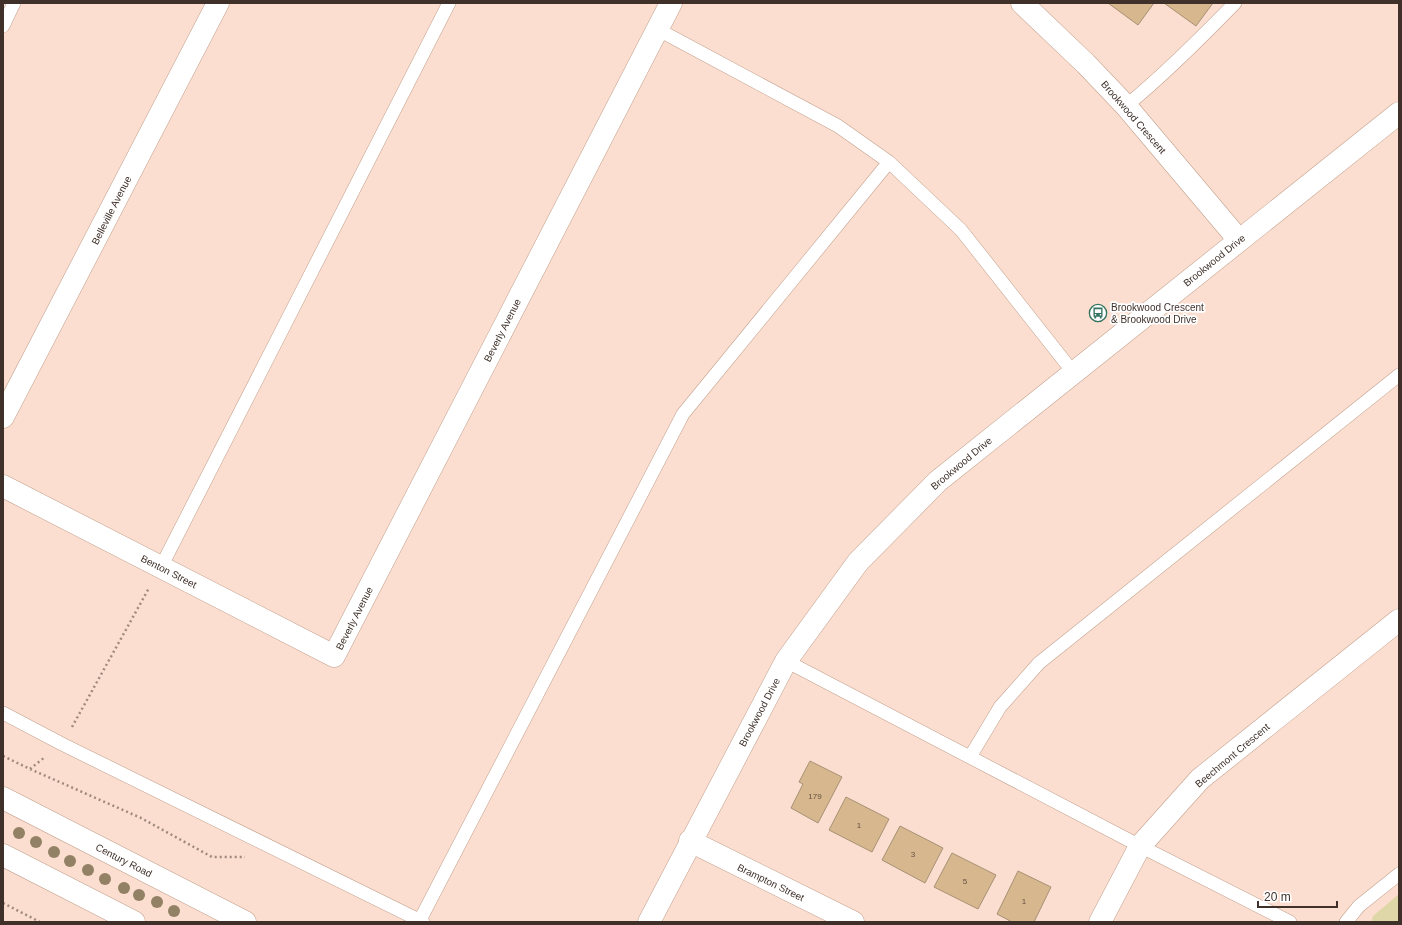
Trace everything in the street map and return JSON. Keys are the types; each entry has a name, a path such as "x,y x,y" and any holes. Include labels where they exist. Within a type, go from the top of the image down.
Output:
{"street":[{"name":"Belleville Avenue","path":"3,417 218,3"},
{"name":"Beverly Avenue","path":"334,656 670,3"},
{"name":"Brookwood Crescent","path":"1022,3 1086,64 1126,106 1239,240"},
{"name":"Brookwood Drive","path":"649,922 690,841 786,661 858,562 938,481 1399,113"},
{"name":"Benton Street","path":"3,486 334,656"},
{"name":"Beechmont Crescent","path":"1100,922 1140,846 1200,779 1399,620"},
{"name":"Century Road","path":"3,798 245,922"},
{"name":"Brampton Street","path":"690,841 853,922"},
{"path":"3,855 134,922"}],"lane":[{"path":"3,26 14,3"},
{"path":"161,567 449,3"},
{"path":"1126,106 1155,82 1186,53 1235,3"},
{"path":"657,29 838,126 889,162 961,230 1073,372"},
{"path":"3,713 62,744 422,921 684,414 889,162"},
{"path":"970,758 1000,707 1039,663 1399,375"},
{"path":"786,661 970,758 1290,922"},
{"path":"1346,922 1359,906 1399,874"}],"path":[{"path":"30,769 62,744 161,567"},
{"path":"3,756 141,818 212,857 246,857"},
{"path":"3,903 40,922"}],"shaded area":[{"path":"1399,894 1399,922 1371,922 1373,916"}],"building":[{"path":"1108,3 1154,3 1138,25"},
{"path":"1164,3 1213,3 1196,26"},
{"path":"810,761 842,777 818,823 791,808 803,784 799,782"},
{"path":"846,797 889,819 872,852 829,830"},
{"path":"900,826 943,848 925,883 882,860"},
{"path":"952,853 996,875 978,909 934,887"},
{"path":"1018,871 1051,887 1034,922 1012,922 997,914"}],"place":[{"name":"Brookwood Crescent & Brookwood Drive","path":"1098,313"}]}
